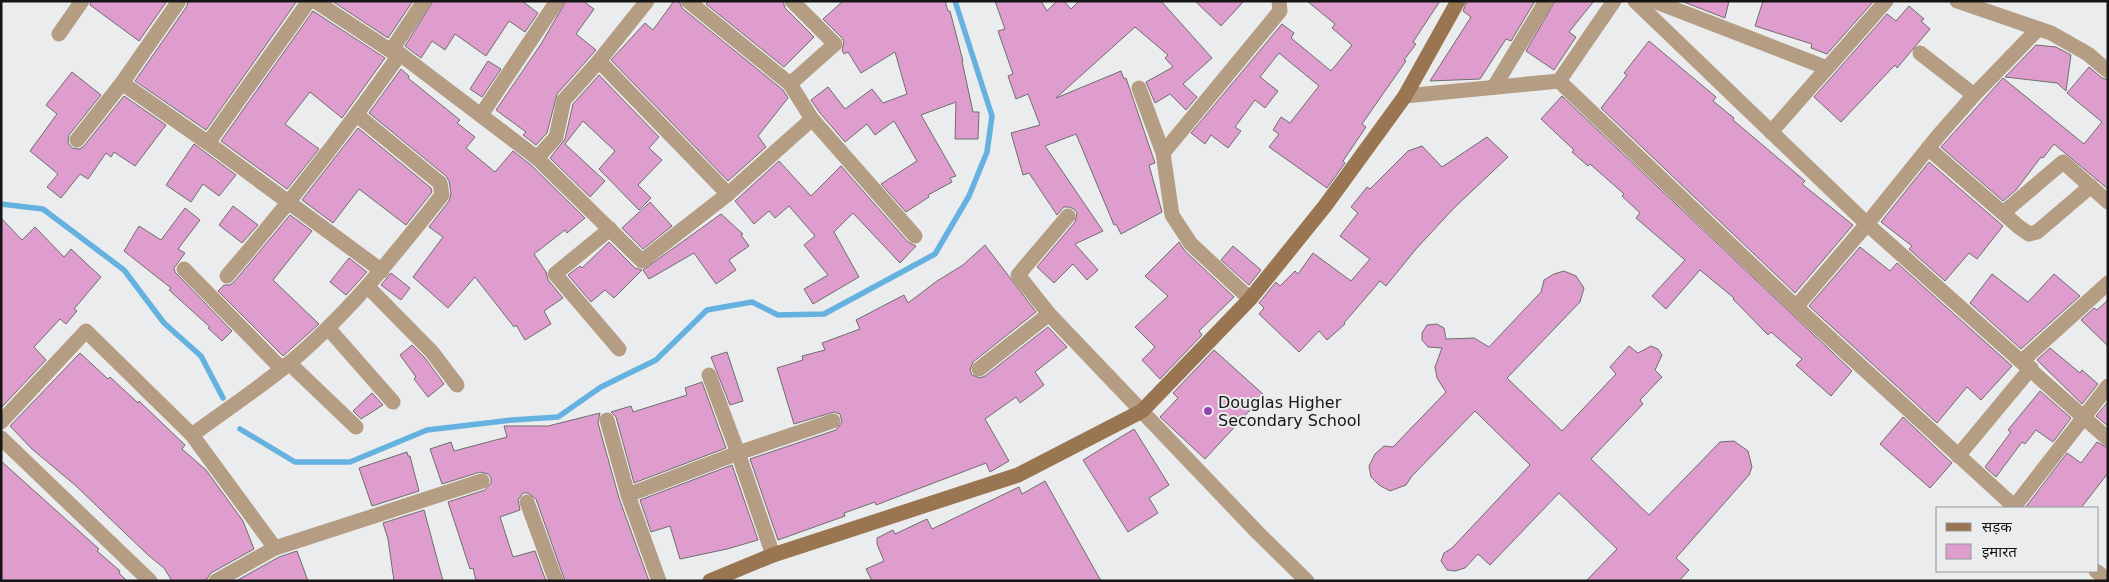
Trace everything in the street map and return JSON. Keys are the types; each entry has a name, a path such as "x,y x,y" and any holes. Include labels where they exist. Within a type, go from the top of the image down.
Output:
{"street":[{"path":"59,34 82,1"},
{"path":"77,140 122,83 179,1"},
{"path":"208,143 309,1"},
{"path":"315,1 396,52 537,158 642,261 728,194 812,119"},
{"path":"227,276 289,204 357,115 396,52 424,1"},
{"path":"481,115 557,1"},
{"path":"537,158 556,137 564,100 599,61 647,1"},
{"path":"688,1 790,84 812,119 915,236"},
{"path":"790,84 835,44 792,1"},
{"path":"1163,153 1280,11 1279,1"},
{"path":"710,581 727,578 772,555 1018,475 1142,411 1250,299 1325,206 1405,96 1458,1"},
{"path":"1494,87 1546,1"},
{"path":"1559,81 1614,1"},
{"path":"1635,1 1867,224 2108,439"},
{"path":"1654,1 1827,68"},
{"path":"1771,132 1886,1"},
{"path":"1957,1 2052,33 2088,54 2108,71"},
{"path":"1796,307 1974,95 2038,29"},
{"path":"1920,53 1974,95"},
{"path":"599,61 728,194"},
{"path":"1405,96 1559,81 1796,307 2015,507 2108,386"},
{"path":"122,83 208,143 382,271"},
{"path":"1139,88 1163,153 1172,215 1191,244 1250,299"},
{"path":"192,435 285,366 328,328 382,271 442,195 440,183 357,115"},
{"path":"1928,148 2026,233 2033,234 2091,186"},
{"path":"2003,213 2063,162 2108,202"},
{"path":"1068,216 1018,275 1048,314 1258,533 1307,581"},
{"path":"610,228 556,274 619,349"},
{"path":"184,269 285,366 356,427"},
{"path":"1958,456 2026,365 2108,283"},
{"path":"367,286 432,352 457,385"},
{"path":"979,369 1048,314"},
{"path":"328,328 393,402"},
{"path":"1,422 86,331 192,435 275,548"},
{"path":"709,375 738,453 772,555"},
{"path":"607,420 628,495 659,581"},
{"path":"628,495 738,453 833,421"},
{"path":"1,438 150,581"},
{"path":"216,581 275,548 482,481"},
{"path":"528,502 556,581"},
{"path":"2097,572 2108,580"}],"building":[{"path":"91,1 167,1 139,41 90,5"},
{"path":"188,1 297,1 206,130 135,81 187,6"},
{"path":"332,1 413,1 388,38"},
{"path":"433,1 522,1 538,13 525,32 509,21 486,56 455,34 445,50 432,41 421,58 405,46"},
{"path":"566,1 583,1 594,9 576,34 596,50 557,94 547,133 536,145 523,135 526,132 496,110 541,44"},
{"path":"674,1 679,1 682,8 783,90 788,98 758,136 766,147 728,181 611,60 645,23 653,30"},
{"path":"709,1 783,1 785,8 814,37 784,67 706,4"},
{"path":"843,1 945,1 948,11 950,11 963,61 973,112 979,112 978,139 955,139 956,102 921,115 956,176 950,178 952,182 928,195 929,197 906,212 881,184 917,161 894,121 875,135 867,124 845,142 811,100 828,87 845,109 872,89 883,103 907,94 895,52 861,73 848,52 844,54 842,38 823,19"},
{"path":"995,1 1041,1 1047,11 1057,1 1064,1 1071,9 1079,1 1161,1 1212,58 1183,84 1197,97 1186,110 1170,94 1155,103 1146,82 1173,67 1165,58 1168,55 1135,27 1056,98 1121,71 1124,79 1126,78 1155,163 1149,165 1162,212 1121,234 1116,224 1114,225 1076,134 1045,146 1103,231 1075,244 1098,270 1087,280 1073,264 1054,283 1037,267 1075,222 1077,213 1074,209 1064,207 1057,215 1029,173 1023,175 1011,133 1040,125 1028,94 1016,99 1008,76 1013,74 998,31 1005,29"},
{"path":"1195,1 1244,1 1221,26"},
{"path":"1307,1 1440,1 1413,42 1416,44 1404,60 1406,61 1362,124 1366,127 1343,161 1345,163 1327,188 1269,147 1279,134 1273,130 1281,117 1290,123 1319,86 1279,53 1260,77 1278,91 1265,108 1255,100 1235,127 1241,131 1228,148 1211,135 1205,144 1191,133 1282,24 1294,33 1291,38 1331,71 1352,45 1332,28 1335,24"},
{"path":"1467,1 1535,1 1511,41 1506,39 1480,79 1430,81 1471,17 1463,11"},
{"path":"1555,1 1594,1 1569,32 1576,37 1554,70 1526,51"},
{"path":"1681,1 1729,1 1725,18"},
{"path":"1763,1 1873,2 1827,54 1811,48 1812,44 1755,26"},
{"path":"1909,6 1924,19 1921,21 1930,29 1897,68 1895,65 1841,122 1814,97 1887,14 1896,21"},
{"path":"313,11 385,58 342,118 310,92 285,124 319,149 287,189 221,141"},
{"path":"1649,41 1716,97 1713,101 1805,181 1802,184 1853,225 1795,293 1601,108 1627,75 1624,73"},
{"path":"2036,45 2056,47 2071,55 2066,91 2057,83 2005,77"},
{"path":"488,61 501,69 482,97 470,89"},
{"path":"2089,67 2102,78 2108,80 2108,189 2054,144 2043,158 2041,157 2016,190 2003,201 1941,147 2003,78 2084,144 2102,122 2067,93"},
{"path":"401,69 409,76 408,78 460,120 457,123 475,137 466,148 495,172 513,151 531,165 585,218 567,233 565,230 534,254 546,272 548,280 563,298 544,311 551,324 525,340 516,325 514,327 475,277 448,308 413,277 443,237 429,227 449,201 451,194 449,181 446,176 369,113"},
{"path":"72,72 101,95 69,135 68,143 72,148 80,149 84,146 124,96 166,125 135,166 114,152 111,157 106,153 88,179 80,174 61,198 47,187 58,174 30,151 57,114 46,105"},
{"path":"599,75 659,137 649,148 662,160 638,185 651,198 639,210 599,169 615,151 583,121 565,144 605,181 590,197 550,158 565,139 573,104"},
{"path":"1562,96 1852,371 1831,396 1796,365 1802,359 1771,332 1768,335 1734,298 1700,270 1666,309 1652,296 1685,260 1636,218 1640,213 1622,196 1624,194 1590,164 1588,166 1572,152 1574,150 1541,119"},
{"path":"358,128 431,188 432,192 406,225 359,189 333,223 302,200"},
{"path":"1487,137 1508,157 1454,208 1416,249 1386,286 1380,281 1345,324 1327,340 1319,331 1299,352 1259,314 1264,308 1259,303 1276,282 1280,286 1295,271 1298,274 1313,253 1351,281 1370,259 1340,236 1358,213 1351,207 1367,187 1370,189 1408,151 1422,146 1442,167"},
{"path":"194,144 236,175 219,196 203,184 191,202 166,185"},
{"path":"779,161 811,196 841,166 908,242 916,246 900,263 853,213 834,232 859,277 813,304 804,289 828,275 804,245 815,236 789,206 775,218 769,211 754,224 735,201"},
{"path":"1929,162 2003,226 1977,259 1969,253 1945,281 1909,249 1912,246 1881,222"},
{"path":"650,202 672,226 643,249 622,228"},
{"path":"233,206 258,225 242,243 219,225"},
{"path":"185,208 200,220 178,249 185,253 174,268 175,272 232,331 222,341 208,328 210,327 169,290 171,288 124,251 139,226 161,240"},
{"path":"721,214 743,234 741,235 749,246 729,260 736,270 716,284 694,253 649,279 643,270"},
{"path":"290,215 312,231 273,280 319,324 283,356 218,291 224,285 230,285 234,282"},
{"path":"1,218 22,240 35,227 64,257 71,249 101,277 74,309 77,311 66,324 60,319 34,347 46,360 1,408"},
{"path":"609,242 635,268 642,270 614,298 605,290 591,302 568,275 580,266 582,268"},
{"path":"1179,242 1185,251 1234,297 1199,331 1202,335 1160,379 1142,360 1155,347 1135,327 1168,296 1145,276"},
{"path":"985,245 1036,312 973,362 970,370 972,375 980,378 985,376 1048,327 1067,347 1035,372 1044,385 1020,403 1016,397 985,419 1009,461 990,472 986,463 876,505 875,502 844,513 845,516 778,540 750,459 836,430 842,422 840,414 834,412 794,424 777,368 803,360 802,356 825,350 822,343 860,329 856,320 904,295 908,303 937,281 963,265"},
{"path":"1233,246 1261,270 1249,285 1221,260"},
{"path":"1860,247 1890,271 1897,263 2012,366 1981,400 1967,387 1937,423 1809,306"},
{"path":"349,258 367,272 346,295 330,282"},
{"path":"1564,271 1576,276 1584,288 1580,302 1507,378 1562,431 1616,374 1610,367 1629,346 1638,353 1651,346 1658,349 1662,355 1655,370 1662,377 1640,400 1643,404 1591,459 1649,515 1720,442 1734,441 1748,451 1752,467 1749,475 1676,558 1689,570 1679,581 1586,581 1617,549 1559,493 1490,565 1478,554 1465,568 1455,571 1447,570 1441,561 1444,553 1452,548 1530,465 1475,411 1412,476 1406,485 1390,491 1379,485 1371,477 1369,466 1375,454 1384,446 1393,447 1446,392 1437,378 1435,367 1442,348 1428,347 1422,340 1422,333 1427,325 1437,324 1444,328 1446,339 1474,338 1489,347 1541,292 1544,280"},
{"path":"391,273 410,288 401,300 381,285"},
{"path":"1992,274 2028,302 2054,274 2080,296 2021,349 1970,303"},
{"path":"2108,300 2108,346 2081,320 2094,308 2097,310"},
{"path":"412,345 425,358 444,384 428,397 414,379 416,377 400,355"},
{"path":"2050,348 2080,373 2082,370 2098,384 2082,404 2037,360"},
{"path":"1214,350 1264,395 1205,459 1160,417 1178,398 1173,393"},
{"path":"727,352 743,401 730,405 711,357"},
{"path":"80,353 108,379 110,377 138,403 139,401 185,445 182,449 206,470 243,521 254,549 211,573 207,579 202,581 172,581 164,568 75,485 32,449 10,426"},
{"path":"702,382 726,448 634,483 616,417 611,412 631,406 633,412 687,395 685,388"},
{"path":"2040,391 2071,418 2053,442 2036,430 2025,444 2022,442 1996,477 1985,467 2011,432 2008,430"},
{"path":"372,393 383,405 361,419 353,411"},
{"path":"2108,402 2108,426 2096,416"},
{"path":"600,413 598,423 619,498 649,581 565,581 536,499 528,493 523,493 518,500 520,510 500,517 513,557 535,551 546,581 476,581 473,568 470,569 448,502 485,490 491,483 491,478 488,474 480,472 442,484 430,449 451,442 454,451 507,437 504,426 548,426"},
{"path":"1903,417 1952,463 1930,488 1880,444"},
{"path":"1134,429 1169,485 1149,498 1158,513 1128,532 1083,460"},
{"path":"2097,442 2108,448 2108,473 2082,507 2026,507 2067,453 2081,463"},
{"path":"407,452 408,456 410,456 419,491 372,506 359,468"},
{"path":"1,461 99,549 97,551 120,571 119,573 127,581 1,581"},
{"path":"732,465 758,540 680,559 670,526 651,532 640,500"},
{"path":"1045,481 1101,581 872,581 866,569 884,561 877,544 877,538 893,530 895,534 927,519 932,529 1019,487 1022,494"},
{"path":"424,510 443,581 394,581 388,539 383,523"},
{"path":"297,551 308,581 236,581 279,557"}],"waterway":[{"path":"240,429 295,462 350,462 427,430 512,420 558,417 601,387 656,360 707,310 752,302 778,315 824,314 935,254 969,196 987,152 992,116 955,1"},
{"path":"1,204 43,209 124,270 164,323 201,356 223,398"}],"place":[{"name":"Douglas Higher Secondary School","path":"1208,411"}]}
